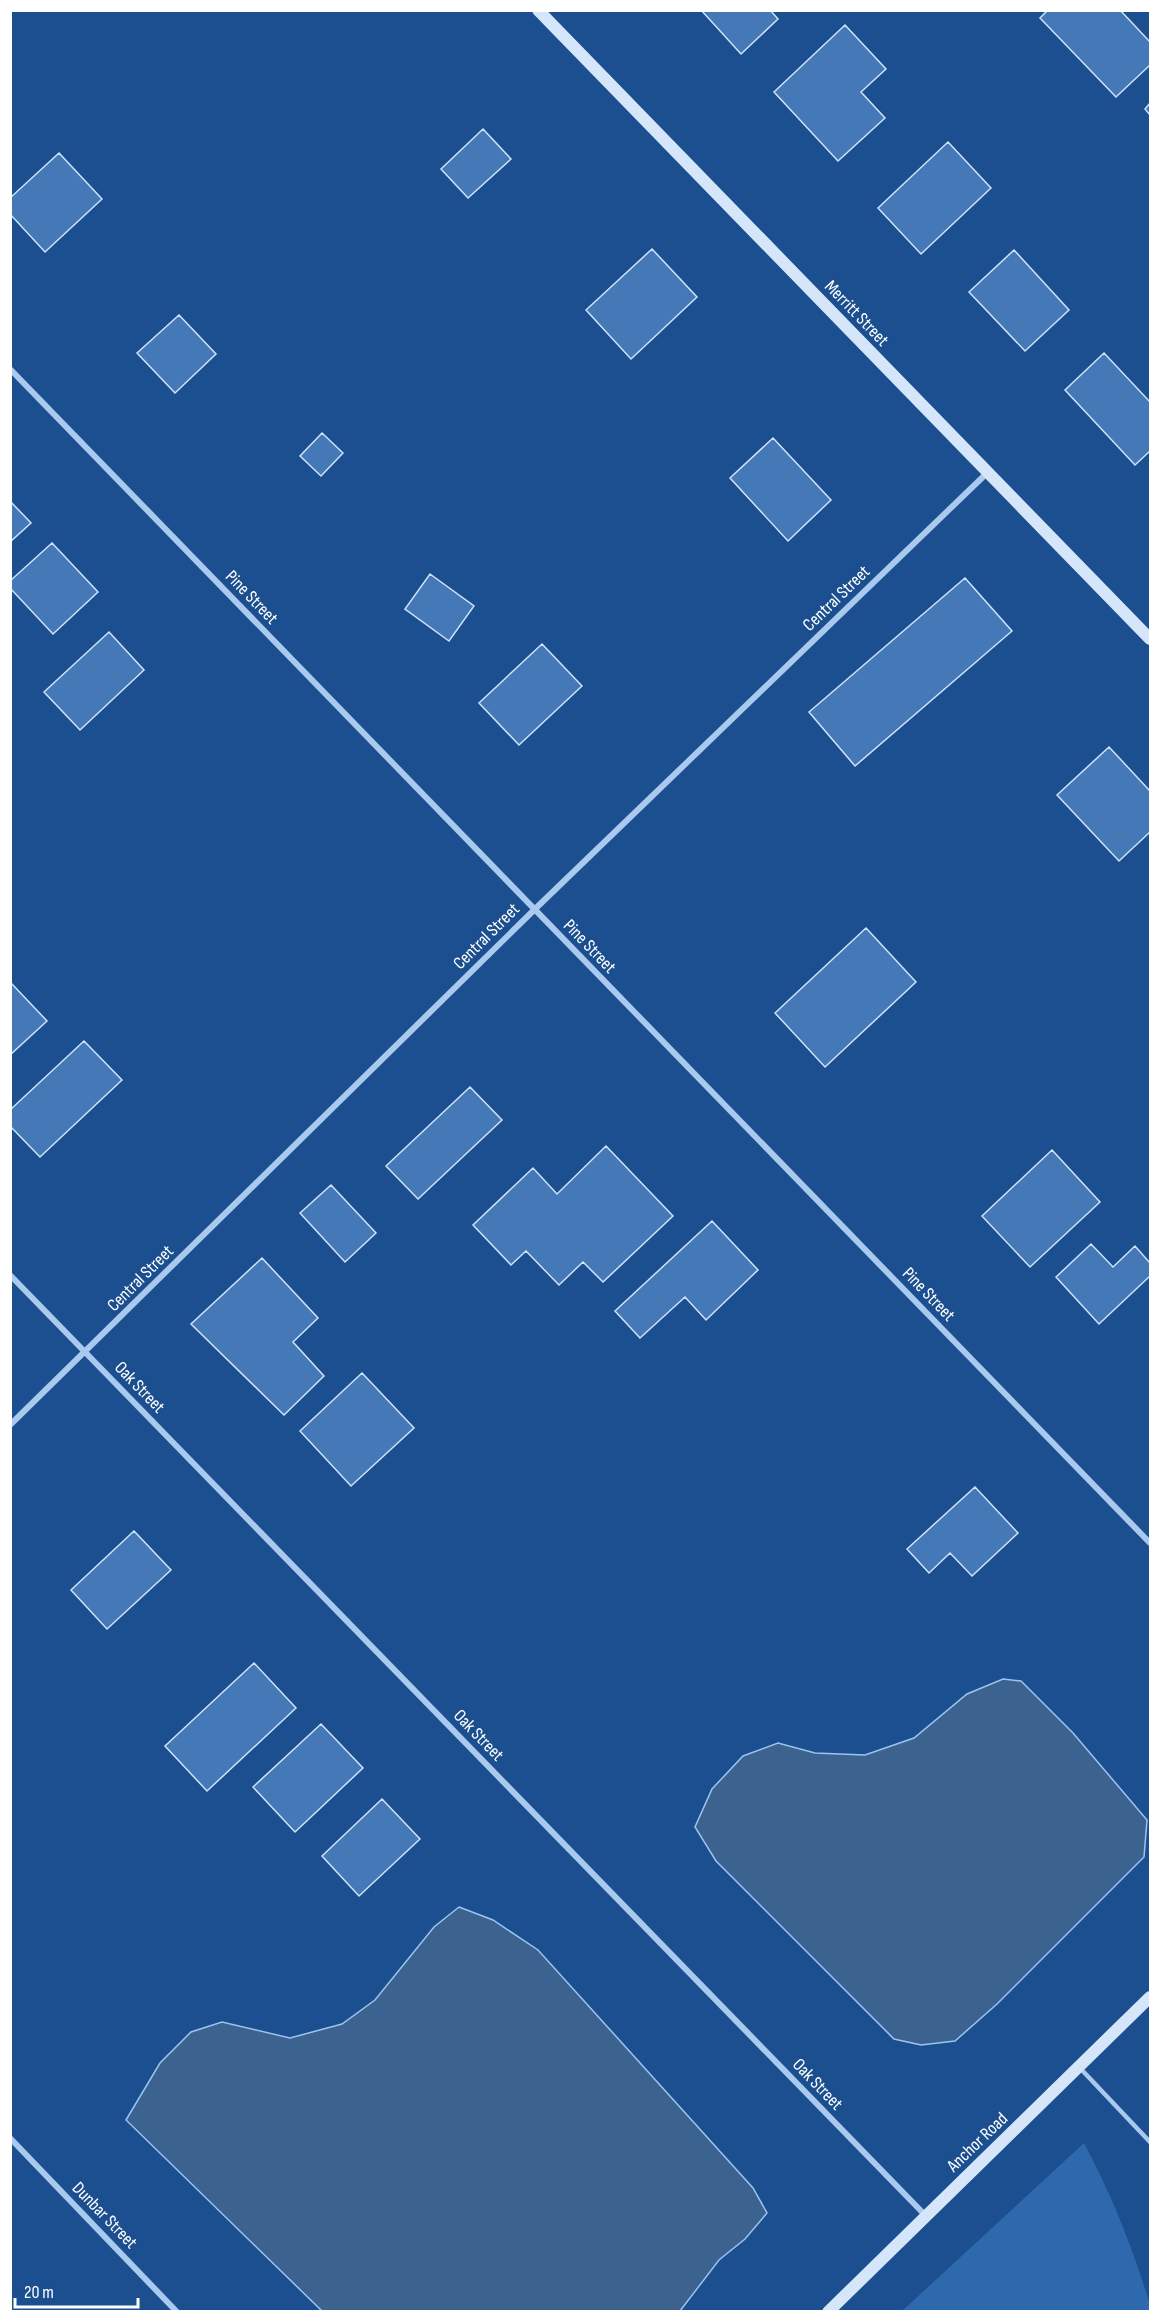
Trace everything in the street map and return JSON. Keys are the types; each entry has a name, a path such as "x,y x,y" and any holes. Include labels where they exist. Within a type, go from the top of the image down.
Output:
{"street":[{"name":"Merritt Street","path":"538,10 1150,639"},
{"name":"Pine Street","path":"10,369 1150,1543"},
{"name":"Central Street","path":"10,1425 534,910 987,473"},
{"name":"Oak Street","path":"10,1275 926,2216"},
{"name":"Anchor Road","path":"828,2312 1150,1997"},
{"name":"Dunbar Street","path":"10,2138 177,2312"}],"lane":[{"path":"1079,2067 1150,2142"}],"shaded area":[{"path":"1003,1679 1021,1681 1073,1733 1147,1820 1144,1857 997,2004 955,2041 921,2045 894,2039 716,1861 695,1827 712,1789 743,1756 778,1743 815,1753 865,1755 914,1738 967,1694"},
{"path":"459,1907 493,1920 538,1950 753,2188 767,2213 745,2239 719,2260 680,2311 322,2311 126,2120 160,2063 191,2032 222,2022 290,2038 342,2024 375,2000 434,1927"},
{"path":"1084,2143 1104,2182 1129,2242 1150,2304 1150,2311 902,2311"}],"building":[{"path":"701,10 770,10 778,19 741,54"},
{"path":"1048,10 1120,10 1150,42 1150,65 1116,97 1040,18"},
{"path":"845,25 886,69 861,92 885,118 838,161 774,92"},
{"path":"1150,103 1150,115 1145,109"},
{"path":"483,129 511,159 468,198 441,169"},
{"path":"948,142 991,188 921,254 878,208"},
{"path":"59,153 102,199 45,252 10,214 10,198"},
{"path":"652,249 697,297 631,359 586,310"},
{"path":"1014,250 1069,310 1025,351 969,292"},
{"path":"179,315 216,354 175,393 137,353"},
{"path":"1104,353 1150,402 1150,451 1135,465 1065,390"},
{"path":"322,433 343,453 321,476 300,456"},
{"path":"773,438 831,500 788,541 730,478"},
{"path":"10,501 31,523 10,542"},
{"path":"52,543 98,592 53,634 10,588 10,581"},
{"path":"430,574 474,606 449,641 405,609"},
{"path":"965,578 1012,631 855,766 809,712"},
{"path":"109,632 144,670 80,730 44,692"},
{"path":"542,644 582,686 519,745 479,703"},
{"path":"1109,747 1150,791 1150,832 1119,861 1057,795"},
{"path":"866,928 916,982 825,1067 775,1013"},
{"path":"12,984 47,1021 10,1055 10,986"},
{"path":"84,1041 122,1080 40,1157 10,1126 10,1110"},
{"path":"470,1087 502,1120 418,1199 386,1166"},
{"path":"606,1146 673,1216 603,1282 583,1262 559,1285 526,1251 511,1265 473,1225 533,1168 557,1194"},
{"path":"1052,1150 1100,1202 1030,1267 982,1216"},
{"path":"331,1185 376,1233 345,1262 300,1213"},
{"path":"712,1221 758,1270 706,1320 685,1297 640,1338 615,1311"},
{"path":"1091,1244 1113,1267 1135,1246 1150,1263 1150,1276 1099,1324 1056,1277"},
{"path":"262,1258 318,1318 293,1342 324,1376 284,1415 191,1324"},
{"path":"362,1373 414,1428 351,1486 300,1431"},
{"path":"975,1487 1018,1533 972,1576 950,1553 929,1573 907,1549"},
{"path":"134,1531 171,1570 107,1629 71,1590"},
{"path":"254,1663 296,1708 207,1791 165,1746"},
{"path":"321,1724 363,1768 295,1832 253,1787"},
{"path":"382,1799 420,1839 359,1896 322,1856"}]}
